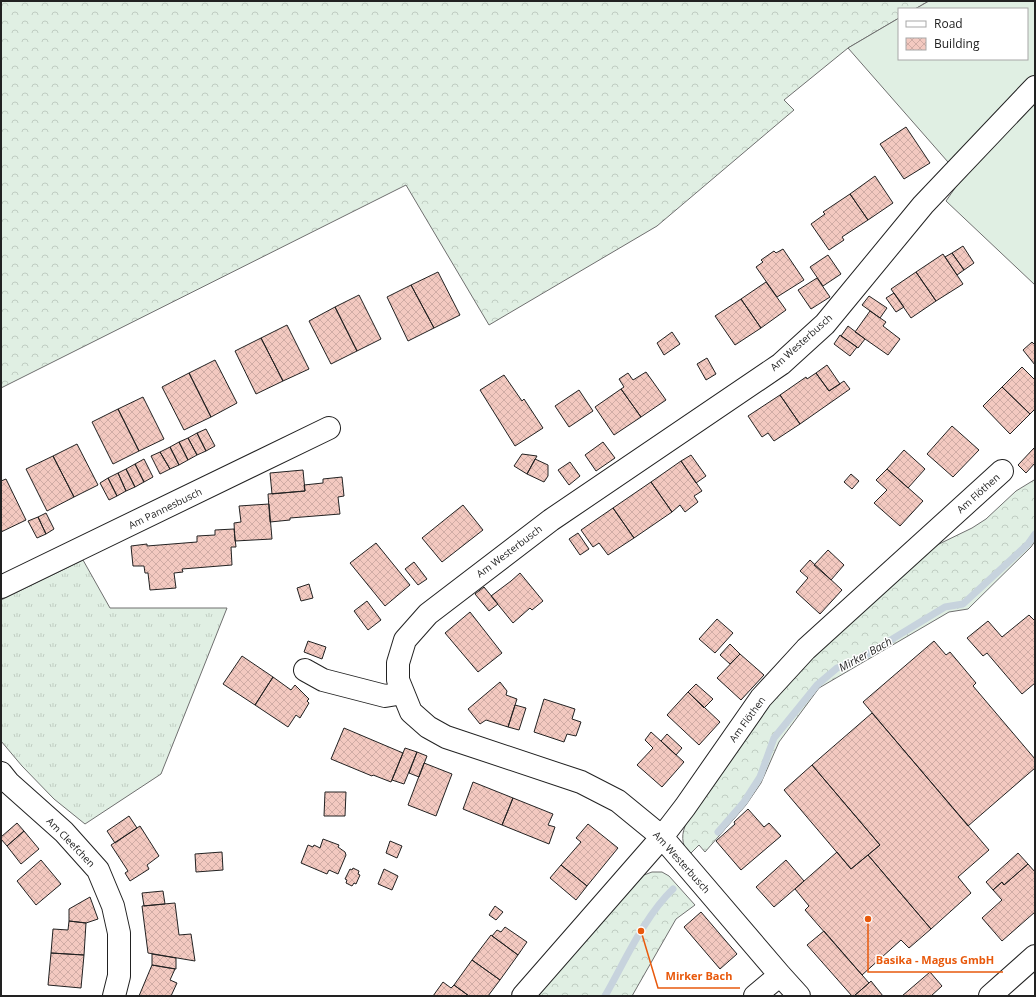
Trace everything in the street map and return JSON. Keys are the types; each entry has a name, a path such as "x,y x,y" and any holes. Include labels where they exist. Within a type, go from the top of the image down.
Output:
{"street":[{"name":"Am Westerbusch","path":"799,996 662,837 618,801 581,782 446,737 428,727 411,712 398,680 398,663 404,640 428,614 551,520 781,364 825,324 923,206 1035,87"},
{"name":"Am Pannesbusch","path":"1,587 329,428"},
{"name":"Am Flöthen","path":"523,996 662,837 685,807 761,698 806,648 1002,471"},
{"path":"305,670 323,680 385,696 403,693"},
{"name":"Am Cleefchen","path":"1,773 10,784 64,832 98,870 113,906 119,933 119,976 114,996"},
{"path":"990,996 1035,956"},
{"path":"755,996 780,975"}],"green space":[{"path":"1,1 929,1 917,8 898,8 898,19 848,48 784,100 794,110 657,226 489,325 406,185 1,388"},
{"path":"929,1 1035,1 1035,285 946,201 962,178 848,48 898,19 898,60 1028,60 1028,8 917,8"},
{"path":"1034,480 1035,541 1031,547 968,609 949,612 819,688 779,742 761,783 746,805 705,852 699,845 689,855 683,843 683,834 687,822 783,684 923,554 986,519 1016,491"},
{"path":"83,560 110,608 227,608 161,774 85,824 54,799 22,766 1,741 1,600"},
{"path":"652,872 662,872 669,876 695,905 676,919 632,996 535,996 644,875"}],"building":[{"path":"906,127 930,163 904,179 880,144"},
{"path":"875,176 893,203 868,220 850,194"},
{"path":"850,194 868,220 842,237 844,240 829,250 811,224 825,214 823,212"},
{"path":"963,246 974,263 964,270 952,253"},
{"path":"783,249 804,280 777,297 756,267 763,262 761,260 774,251 776,253"},
{"path":"952,253 964,270 957,275 945,257"},
{"path":"943,254 963,284 936,301 916,272"},
{"path":"828,255 841,274 823,286 810,267"},
{"path":"438,272 460,315 434,328 411,285"},
{"path":"916,272 936,301 911,318 891,289"},
{"path":"817,278 830,297 811,309 798,290"},
{"path":"766,282 786,310 761,328 741,299"},
{"path":"411,285 434,328 408,341 387,297"},
{"path":"894,293 904,307 896,312 886,298"},
{"path":"359,295 381,339 357,351 335,307"},
{"path":"869,296 887,308 880,318 862,305"},
{"path":"741,299 761,328 735,345 715,316"},
{"path":"335,307 357,351 331,364 309,321"},
{"path":"870,311 886,322 883,326 900,339 888,355 855,332"},
{"path":"287,325 309,369 283,381 261,338"},
{"path":"848,326 865,339 858,348 841,336"},
{"path":"672,332 680,344 664,355 657,343"},
{"path":"840,335 857,347 850,356 834,344"},
{"path":"261,338 283,381 256,394 235,351"},
{"path":"1032,342 1035,345 1035,365 1023,350"},
{"path":"707,358 716,374 706,380 697,364"},
{"path":"215,360 237,403 211,417 189,373"},
{"path":"827,365 840,384 829,391 816,373"},
{"path":"1022,367 1035,380 1035,409 1030,414 1002,387"},
{"path":"646,372 666,400 641,417 621,389 624,387 619,379 628,373 633,380"},
{"path":"189,373 211,417 184,430 162,387"},
{"path":"816,373 829,391 844,381 850,389 800,424 780,395 806,377 807,379"},
{"path":"504,375 522,401 524,399 543,428 515,446 480,390"},
{"path":"1002,387 1030,414 1010,434 983,406"},
{"path":"621,389 641,417 614,435 595,407"},
{"path":"579,390 593,411 569,427 555,406"},
{"path":"780,395 800,424 774,441 768,433 762,437 748,416"},
{"path":"143,397 164,439 139,451 118,409"},
{"path":"118,409 139,451 113,464 92,422"},
{"path":"952,426 979,450 953,477 927,454"},
{"path":"206,429 215,446 206,451 197,433"},
{"path":"197,433 206,451 197,455 188,438"},
{"path":"188,438 197,455 188,460 179,442"},
{"path":"179,442 188,460 179,465 170,447"},
{"path":"603,442 615,458 596,471 585,455"},
{"path":"77,444 98,485 74,497 53,456"},
{"path":"170,447 179,465 170,469 160,452"},
{"path":"1034,448 1035,463 1026,473 1018,465"},
{"path":"904,450 925,469 908,488 887,469"},
{"path":"160,452 170,469 160,474 151,456"},
{"path":"522,454 537,456 527,474 514,466"},
{"path":"691,455 706,476 696,483 681,461"},
{"path":"53,456 74,497 47,511 26,469"},
{"path":"144,459 153,477 144,482 135,464"},
{"path":"535,459 548,465 548,476 544,482 527,474"},
{"path":"681,461 702,491 694,496 698,502 685,512 680,505 672,512 651,482"},
{"path":"570,462 580,476 569,485 558,470"},
{"path":"135,464 144,482 135,487 126,469"},
{"path":"126,469 135,487 126,491 118,473"},
{"path":"887,469 923,501 900,526 874,503 887,490 876,480"},
{"path":"303,470 305,491 272,494 270,473"},
{"path":"118,473 126,491 117,496 108,478"},
{"path":"851,474 859,481 852,489 844,482"},
{"path":"342,477 344,496 338,497 340,514 290,518 290,520 270,522 268,494 305,491 304,485 323,483 323,479"},
{"path":"108,478 117,496 109,500 100,483"},
{"path":"6,479 26,520 1,532 1,481"},
{"path":"651,482 672,512 634,538 613,508"},
{"path":"269,504 272,539 235,541 234,523 241,522 239,506"},
{"path":"463,505 483,530 442,562 422,538"},
{"path":"613,508 634,538 608,555 599,543 593,547 581,530"},
{"path":"46,513 54,529 46,534 38,517"},
{"path":"38,517 46,534 37,538 28,521"},
{"path":"234,529 236,547 231,547 232,565 182,569 183,572 174,573 176,588 150,590 148,573 145,573 144,566 133,566 131,546 197,542 197,536 215,535 215,530"},
{"path":"578,533 589,549 580,555 569,539"},
{"path":"376,543 410,585 385,606 350,563"},
{"path":"828,550 844,565 831,580 814,565"},
{"path":"810,560 842,590 820,614 796,592 808,578 800,571"},
{"path":"414,562 427,579 418,585 405,569"},
{"path":"520,573 543,601 532,610 530,608 513,623 491,596"},
{"path":"309,584 313,598 301,601 297,588"},
{"path":"484,587 498,604 489,611 475,594"},
{"path":"367,601 381,620 368,630 354,611"},
{"path":"470,612 502,653 478,672 445,633"},
{"path":"1029,615 1035,621 1035,683 1022,694 987,653 983,656 967,638 988,621 1002,637"},
{"path":"717,619 733,633 715,653 699,639"},
{"path":"308,641 326,647 322,659 304,652"},
{"path":"934,641 946,655 950,652 976,683 973,686 1035,759 1035,768 968,826 863,702"},
{"path":"730,644 740,654 730,664 720,655"},
{"path":"740,654 764,675 741,700 717,678"},
{"path":"242,656 273,677 255,705 223,684"},
{"path":"273,677 291,690 295,685 309,699 307,701 309,703 300,718 296,715 288,727 255,705"},
{"path":"500,682 507,691 506,695 517,699 508,727 486,720 480,724 468,709"},
{"path":"696,684 713,699 704,708 688,692"},
{"path":"688,692 720,722 699,745 667,715"},
{"path":"544,699 575,709 572,719 581,722 576,736 567,734 564,742 534,732"},
{"path":"515,705 526,708 519,730 508,727"},
{"path":"872,713 989,850 958,877 971,893 931,929 868,855 880,845 812,765"},
{"path":"344,728 403,753 391,782 331,759"},
{"path":"651,732 684,762 662,787 637,765 653,748 645,740"},
{"path":"667,734 682,748 676,755 661,741"},
{"path":"405,748 417,752 404,784 392,780"},
{"path":"417,752 427,756 419,777 409,773"},
{"path":"424,763 452,774 436,816 408,805"},
{"path":"812,765 880,845 851,869 784,790"},
{"path":"473,782 513,798 502,825 463,809"},
{"path":"325,792 346,792 345,816 324,816"},
{"path":"513,798 553,814 548,825 555,827 549,844 502,825"},
{"path":"748,809 764,827 769,823 781,836 741,870 716,841 735,824 734,822"},
{"path":"129,816 137,828 115,843 107,831"},
{"path":"17,823 24,831 7,846 1,837"},
{"path":"588,824 618,848 587,886 561,865 581,842 576,838"},
{"path":"140,826 159,856 147,865 149,869 130,881 125,873 128,871 111,845"},
{"path":"24,831 39,849 21,864 7,846"},
{"path":"323,839 339,845 338,847 345,852 346,855 338,874 329,870 327,874 301,863 308,845 313,847 314,845 320,848"},
{"path":"390,841 402,846 397,858 386,853"},
{"path":"222,852 223,870 196,872 195,854"},
{"path":"837,852 851,869 868,855 931,929 909,948 901,940 862,975 805,910 809,906 795,889"},
{"path":"1018,853 1028,864 1004,885 1002,882 993,890 986,882"},
{"path":"41,860 61,884 36,905 17,881"},
{"path":"786,860 804,881 774,907 756,887"},
{"path":"1028,864 1035,872 1035,912 1002,941 982,918 1002,900 993,890 1002,882 1004,885"},
{"path":"561,865 587,886 576,900 550,878"},
{"path":"353,868 359,871 358,874 360,875 356,884 354,883 352,886 346,883 347,880 345,879 350,869 352,870"},
{"path":"384,869 398,876 392,890 378,884"},
{"path":"163,891 165,904 144,906 142,893"},
{"path":"90,897 98,919 86,923 69,921 69,909"},
{"path":"175,903 179,935 191,934 195,961 148,953 142,906"},
{"path":"495,906 503,912 496,920 489,915"},
{"path":"701,912 737,954 720,969 684,927"},
{"path":"69,921 86,923 84,955 51,953 53,929 68,930"},
{"path":"505,927 527,942 518,955 492,936 497,930 501,932"},
{"path":"824,931 869,983 854,996 852,996 807,945"},
{"path":"491,935 518,955 500,980 472,960"},
{"path":"51,953 84,955 81,988 48,985"},
{"path":"152,954 176,958 176,969 152,965"},
{"path":"472,960 500,980 488,996 469,996 454,985"},
{"path":"152,965 175,969 170,980 177,983 171,996 139,996"},
{"path":"930,972 942,986 931,996 902,996"},
{"path":"871,981 883,996 854,996 869,983"},
{"path":"443,982 451,988 454,985 469,996 433,996"}],"waterway":[{"name":"Mirker Bach","path":"718,832 744,802 760,777 774,738 817,685 837,668 858,660 945,607 963,604 1028,544 1035,534"},
{"name":"Mirker Bach","path":"605,996 644,926 673,889"}],"place":[{"name":"Basika - Magus GmbH","path":"868,919"},
{"name":"Mirker Bach","path":"641,931"}]}
